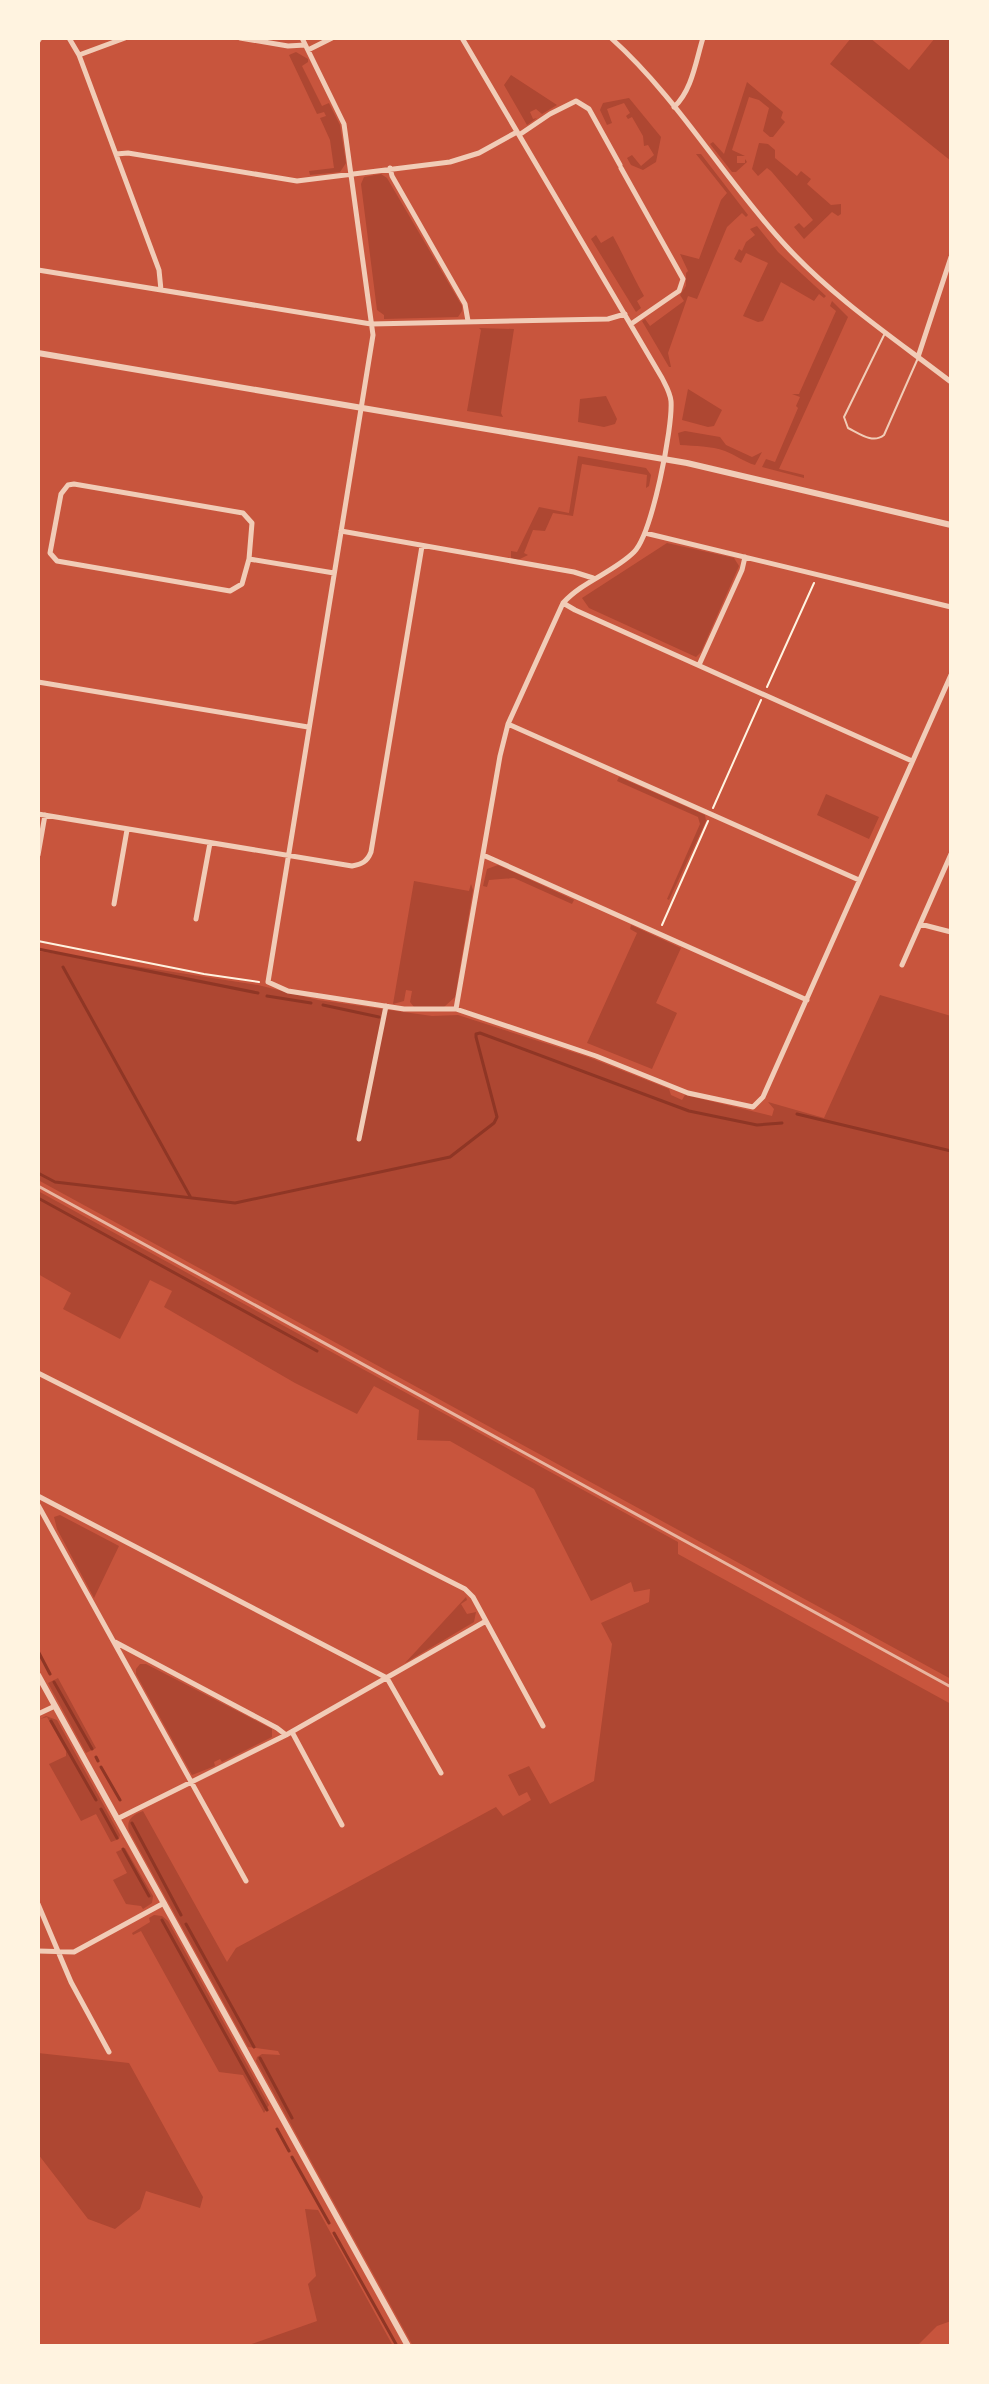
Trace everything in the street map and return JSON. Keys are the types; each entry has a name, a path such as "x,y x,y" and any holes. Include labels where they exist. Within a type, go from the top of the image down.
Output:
{"street":[{"path":"69,38 79,55 159,270 161,290"},
{"path":"79,55 125,38"},
{"path":"240,38 288,46 332,38"},
{"path":"456,1009 508,724 563,603 630,555 645,533 663,459 671,398 462,38"},
{"path":"611,38 641,67 786,246 834,293 951,382"},
{"path":"674,107 688,87 703,38"},
{"path":"305,44 344,124 372,342 268,982 288,991 386,1006 421,1011 456,1009 596,1056 688,1093 750,1107 758,1104 951,675"},
{"path":"116,154 128,153 297,181 351,175 459,160 532,127 571,102 580,102 589,109 683,279 673,295 630,324"},
{"path":"390,168 465,304 468,321"},
{"path":"918,357 951,257"},
{"path":"38,270 371,324 608,319 625,314"},
{"path":"38,353 663,459 951,525"},
{"path":"74,484 243,513 249,517 253,530 249,559 242,584 230,591 57,561 50,553 61,494 68,485 74,484"},
{"path":"341,531 574,572 594,579"},
{"path":"645,533 951,607"},
{"path":"38,855 41,814 288,856 361,865 368,859 422,546"},
{"path":"699,665 745,557"},
{"path":"249,559 334,573"},
{"path":"563,603 912,761"},
{"path":"38,682 308,727"},
{"path":"508,724 859,880"},
{"path":"114,904 127,830"},
{"path":"196,919 210,843"},
{"path":"902,965 951,854"},
{"path":"483,855 807,1000"},
{"path":"920,924 951,932"},
{"path":"359,1139 386,1006"},
{"path":"38,1373 465,1589 473,1597 543,1726"},
{"path":"38,1496 387,1678 441,1773"},
{"path":"38,1505 246,1881"},
{"path":"117,1819 289,1733 486,1621"},
{"path":"114,1642 289,1733 342,1825"},
{"path":"38,1675 408,2346"},
{"path":"38,1714 55,1706"},
{"path":"38,1951 74,1952 164,1903"},
{"path":"38,1904 71,1982 109,2052"}],"lane":[{"path":"886,332 844,417 848,428 872,439 884,435 918,357"}],"path":[{"path":"765,691 818,574"},
{"path":"38,941 204,974 268,982"}],"shaded area":[{"path":"851,38 870,38 909,70 935,38 951,38 951,161 830,64"},
{"path":"296,52 308,59 302,66 322,106 329,103 340,125 346,163 340,172 310,175 309,171 334,168 330,140 320,118 326,116 324,112 317,114 289,55"},
{"path":"511,75 557,105 542,114 536,109 530,112 533,119 537,118 527,125 504,85"},
{"path":"747,82 783,112 781,118 785,122 770,137 763,131 769,108 749,97 732,150 745,156 737,156 737,163 745,163 745,159 747,162 732,172 710,144 713,142 724,154"},
{"path":"629,98 661,137 656,162 643,170 631,165 627,158 632,155 641,166 654,155 648,145 644,146 643,136 632,117 628,119 626,116 630,113 624,103 607,109 612,123 607,125 600,110 603,103"},
{"path":"759,143 768,144 775,150 775,158 797,176 801,171 811,179 807,184 831,205 841,204 841,214 838,216 832,212 804,239 794,227 799,223 804,228 813,220 771,171 767,168 758,176 752,169"},
{"path":"696,154 701,154 748,215 746,217 742,213 727,227 697,299 688,296 668,353 669,367 642,321 645,319 650,326 684,301 680,295 686,286 688,271 680,254 699,259 721,200 727,193"},
{"path":"381,174 387,178 462,306 458,317 384,319 384,315 377,310 361,184 364,177"},
{"path":"757,226 778,252 826,296 824,298 819,294 814,301 781,282 763,321 743,316 768,263 746,253 741,263 734,259 739,249 742,251 746,242 755,235 750,229"},
{"path":"596,235 601,243 613,236 644,296 637,301 641,308 636,312 591,239"},
{"path":"832,301 848,317 779,469 804,475 804,478 762,467 766,459 775,462 798,408 800,397 792,394 799,394 836,311 830,306"},
{"path":"479,328 514,329 501,413 503,417 467,411"},
{"path":"688,389 722,410 714,426 682,420"},
{"path":"606,396 617,419 615,424 604,427 578,422 580,399"},
{"path":"685,431 720,437 726,445 752,457 762,452 755,465 720,449 680,445 678,433"},
{"path":"578,456 646,468 651,475 649,486 646,488 647,475 582,464 573,516 553,513 545,531 533,530 524,553 528,555 518,560 511,558 511,551 517,552 539,507 569,513"},
{"path":"667,543 734,558 739,566 696,657 589,608 582,598"},
{"path":"619,777 705,815 706,821 669,900 700,824 698,817 617,781"},
{"path":"826,794 879,817 869,839 817,815"},
{"path":"498,865 574,900 572,904 514,878 489,880 487,887 483,886 487,869"},
{"path":"414,881 469,891 471,884 473,890 455,997 444,1007 414,1007 410,1002 412,991 406,990 404,1001 393,1004"},
{"path":"631,925 681,948 656,1003 677,1013 652,1069 587,1043 637,933 630,929"},
{"path":"38,951 258,985 318,1000 432,1016 458,1015 588,1057 669,1089 671,1095 682,1100 685,1095 772,1116 774,1109 768,1102 824,1118 880,995 951,1016 951,1679 38,1180"},
{"path":"38,1191 678,1542 678,1554 951,1704 951,2321 937,2326 917,2346 413,2346 256,2061 262,2054 280,2055 278,2051 248,2047 129,1831 129,1820 143,1811 227,1962 236,1948 496,1807 503,1816 531,1800 527,1792 519,1796 508,1775 529,1766 550,1804 594,1781 612,1644 601,1623 649,1602 650,1589 634,1592 631,1582 591,1601 534,1489 450,1441 417,1440 419,1410 374,1386 357,1414 295,1383 164,1307 172,1291 150,1280 120,1339 63,1309 71,1293 38,1274"},
{"path":"60,1515 119,1546 94,1598 57,1529 54,1517"},
{"path":"466,1597 467,1600 461,1604 467,1614 476,1612 474,1622 405,1663"},
{"path":"140,1664 146,1664 272,1729 272,1737 222,1762 220,1759 214,1762 215,1766 192,1775 136,1674"},
{"path":"58,1678 96,1748 86,1753 48,1683"},
{"path":"46,1716 57,1720 120,1835 119,1839 111,1842 96,1814 81,1821 49,1764 66,1756 66,1751 47,1717 40,1719"},
{"path":"125,1848 153,1896 152,1903 143,1909 126,1904 113,1880 127,1873 116,1852"},
{"path":"154,1915 168,1921 269,2105 264,2113 243,2075 219,2072 141,1931 133,1935"},
{"path":"38,2053 129,2063 203,2197 200,2208 146,2191 140,2209 115,2229 88,2219 38,2154"},
{"path":"305,2209 318,2210 393,2346 246,2346 317,2321 308,2284 316,2276"}],"waterway":[{"path":"38,949 258,993"},
{"path":"63,967 191,1198"},
{"path":"267,996 311,1003"},
{"path":"323,1005 379,1017"},
{"path":"38,1173 55,1182 235,1203 450,1157 494,1123 497,1117 476,1037 480,1033 689,1111 757,1125 782,1123"},
{"path":"797,1114 951,1151"},
{"path":"38,1198 317,1351"},
{"path":"38,1651 50,1674"},
{"path":"54,1682 92,1749"},
{"path":"51,1721 96,1800"},
{"path":"96,1757 98,1761"},
{"path":"101,1767 120,1800"},
{"path":"101,1809 117,1838"},
{"path":"132,1823 181,1915"},
{"path":"123,1849 149,1896"},
{"path":"162,1920 267,2110"},
{"path":"186,1924 254,2047"},
{"path":"260,2058 292,2118"},
{"path":"277,2129 289,2151"},
{"path":"292,2157 329,2223"},
{"path":"334,2233 397,2346"}],"railway":[{"path":"38,1186 951,1687"}]}
